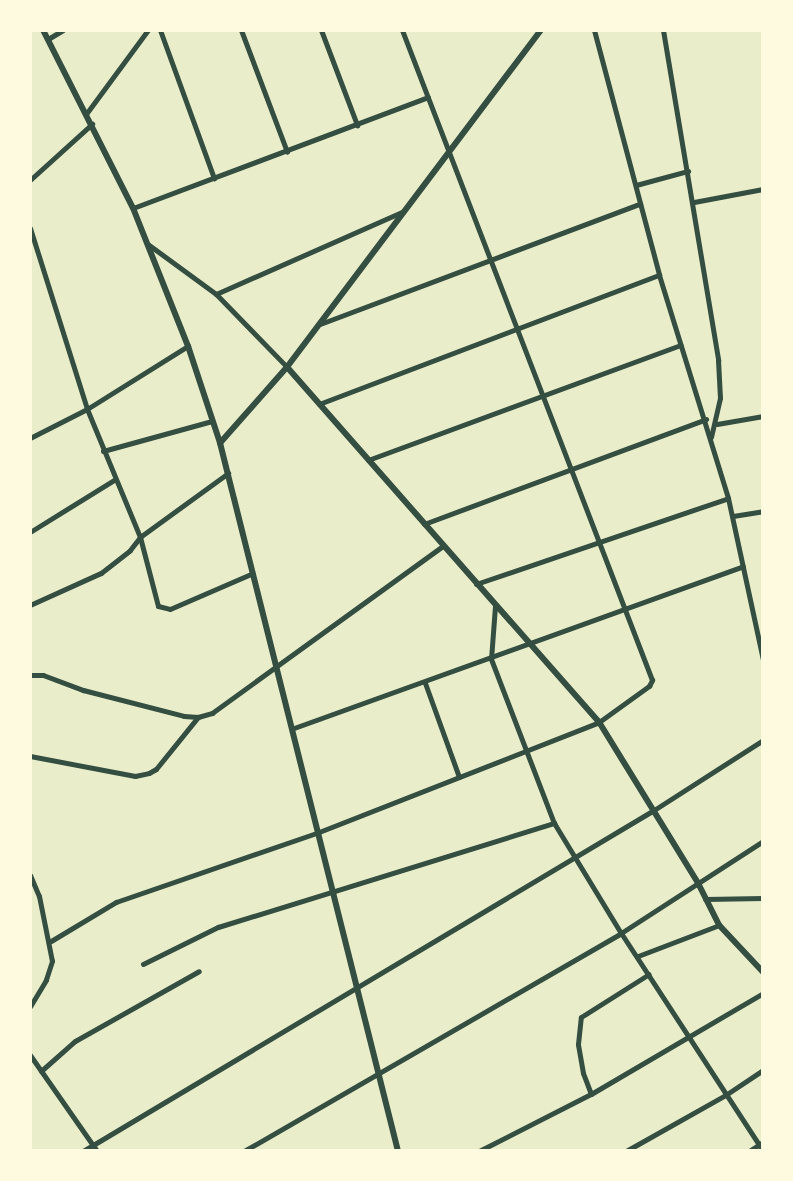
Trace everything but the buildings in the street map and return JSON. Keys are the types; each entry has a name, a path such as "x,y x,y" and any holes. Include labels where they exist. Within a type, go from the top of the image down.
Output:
{"street":[{"path":"43,30 92,124 149,245 188,346 220,443 278,664 398,1151"},
{"path":"48,39 63,30"},
{"path":"86,114 148,30"},
{"path":"160,30 214,178"},
{"path":"241,30 287,152"},
{"path":"321,30 357,125"},
{"path":"51,941 117,902 319,832 599,722 649,686 652,680 401,30"},
{"path":"220,443 287,367 541,30"},
{"path":"594,30 659,275 706,419 733,516 763,660"},
{"path":"663,30 694,202 718,360 720,398 717,424 711,437"},
{"path":"133,208 428,97"},
{"path":"30,180 92,124"},
{"path":"635,186 688,172"},
{"path":"694,202 763,189"},
{"path":"320,324 640,204"},
{"path":"216,293 404,212"},
{"path":"30,228 87,409 114,480 140,537 158,606 164,609 253,573"},
{"path":"149,245 216,293 287,367 599,722 698,883 719,925 763,972"},
{"path":"319,404 659,275"},
{"path":"368,460 680,345"},
{"path":"30,439 87,409 188,346"},
{"path":"717,424 763,416"},
{"path":"424,524 706,419"},
{"path":"103,451 212,421"},
{"path":"30,605 101,573 130,550 140,537 228,473"},
{"path":"30,532 114,480"},
{"path":"476,584 728,498"},
{"path":"733,516 763,511"},
{"path":"30,675 43,675 83,690 198,717 212,713 443,547"},
{"path":"294,728 743,566"},
{"path":"495,606 491,659 524,751 555,823 621,933 761,1143 763,1151"},
{"path":"425,682 459,778"},
{"path":"30,755 135,776 149,773 156,769 198,717"},
{"path":"83,1151 654,810 763,740"},
{"path":"143,964 218,928 555,823"},
{"path":"244,1151 621,933 763,841"},
{"path":"30,875 39,896 51,941 52,961 46,980 30,1007"},
{"path":"705,899 763,898"},
{"path":"638,956 719,925"},
{"path":"41,1071 75,1041 199,971"},
{"path":"591,1094 583,1073 577,1035 581,1017 649,974"},
{"path":"478,1151 591,1094 688,1034 763,993"},
{"path":"30,1055 97,1151"},
{"path":"626,1151 727,1094 763,1070"},
{"path":"749,1151 761,1143"}]}
